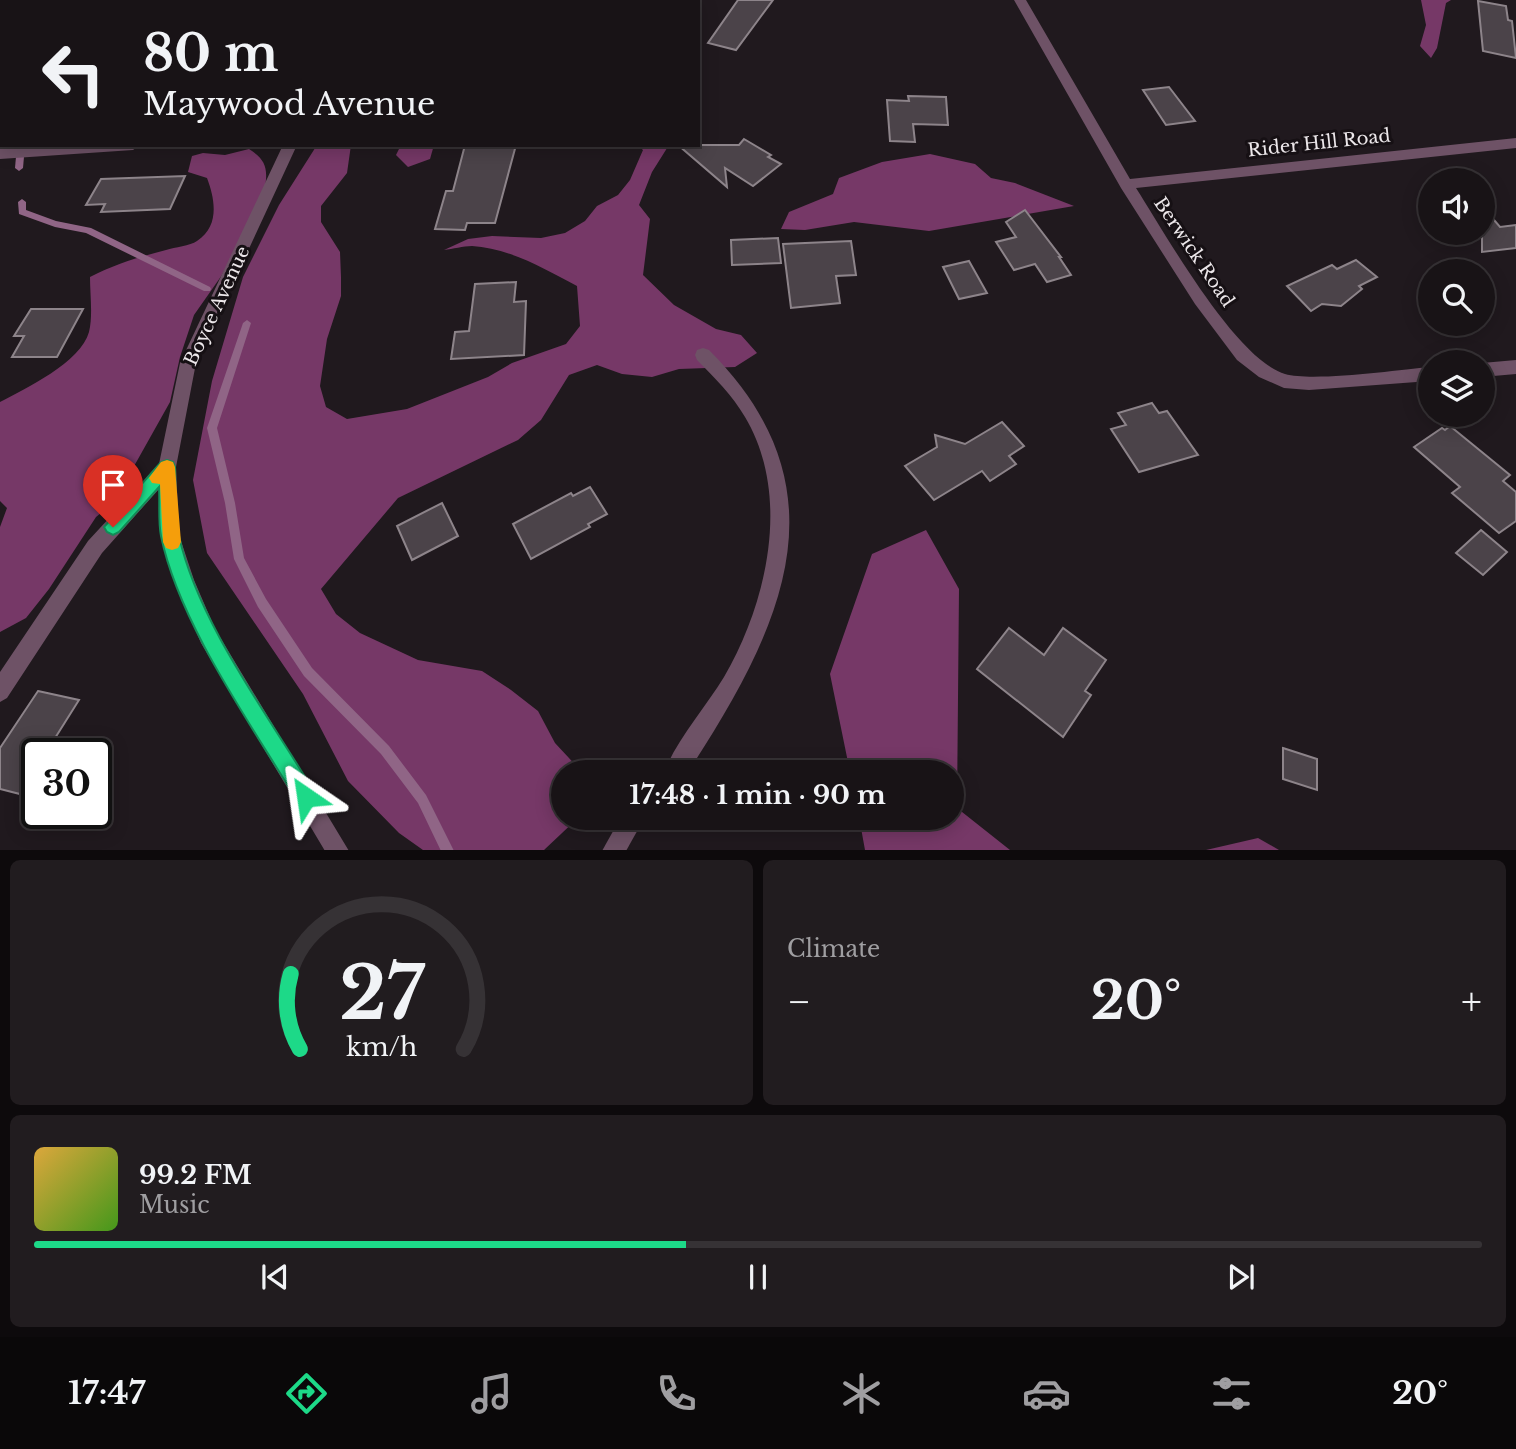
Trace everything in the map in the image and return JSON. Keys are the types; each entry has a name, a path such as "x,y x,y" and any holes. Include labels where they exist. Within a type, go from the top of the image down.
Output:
{"street":[{"name":"Berwick Road","path":"1020,0 1126,184 1201,300 1243,355 1265,372 1284,380 1309,383 1418,375"},
{"name":"Rider Hill Road","path":"1126,184 1516,143"},
{"path":"0,154 104,147"},
{"name":"Boyce Avenue","path":"289,147 188,363 167,467 170,535 184,580 208,635 338,850"},
{"path":"683,760 720,703 758,630 776,565 781,533 772,461 749,404 729,377 703,355"},
{"path":"1495,369 1516,367"},
{"path":"0,691 95,547 167,467"},
{"path":"612,850 625,830"}],"shaded area":[{"path":"1421,0 1451,0 1446,3 1437,48 1431,58 1420,46 1426,25"},
{"path":"316,147 351,147 347,173 321,206 321,222 340,252 341,296 327,339 320,386 326,407 347,419 407,409 488,377 512,363 566,344 580,326 577,286 526,260 500,251 472,246 444,250 468,239 492,236 541,238 565,233 585,221 597,206 618,195 630,180 643,150 639,147 668,147 652,172 639,205 650,219 643,275 674,305 716,329 741,335 757,353 735,367 679,369 652,377 622,374 597,365 569,375 541,420 518,440 398,498 321,589 336,614 360,633 418,660 482,671 538,711 555,743 571,760 551,760 551,830 565,830 544,850 423,850 399,833 348,781 303,694 207,553 193,480 212,381 243,277 279,205"},
{"path":"400,147 433,147 430,159 408,167 396,155"},
{"path":"249,149 264,165 265,188 222,275 194,315 180,357 170,402 133,468 123,495 96,517 49,589 26,618 0,632 0,527 7,508 0,501 0,402 64,364 84,343 91,319 90,277 127,261 190,244 204,235 214,212 212,195 207,178 188,172 192,156 203,153 225,155"},
{"path":"930,154 975,164 991,178 1015,183 1074,206 929,231 854,222 805,230 781,229 789,212 833,194 839,178 882,162"},
{"path":"926,530 959,589 957,760 848,760 830,674 872,554"},
{"path":"964,814 1010,850 865,850 861,830 964,830"},
{"path":"1258,838 1279,850 1206,850"}],"building":[{"path":"738,0 773,0 736,50 708,43"},
{"path":"1478,1 1506,6 1508,20 1512,21 1516,58 1483,51"},
{"path":"1169,87 1195,121 1166,125 1143,90"},
{"path":"908,96 946,97 948,125 913,124 915,142 890,141 887,100 909,101"},
{"path":"744,139 781,164 753,186 725,168 727,187 680,147 700,145 739,145"},
{"path":"464,147 515,147 495,223 467,223 465,230 435,229 446,191 453,191"},
{"path":"185,176 170,209 101,212 105,204 86,205 101,179"},
{"path":"1025,210 1061,257 1071,275 1047,282 1035,264 1014,270 996,242 1016,237 1006,222"},
{"path":"1495,221 1500,227 1516,225 1516,248 1482,252 1482,245 1495,245"},
{"path":"778,238 781,263 732,265 731,240"},
{"path":"851,241 856,275 836,276 840,303 791,308 783,244"},
{"path":"1356,260 1377,277 1359,286 1362,289 1341,306 1322,304 1311,311 1287,286 1332,265 1337,269"},
{"path":"969,261 987,293 959,299 943,267"},
{"path":"516,282 514,302 526,301 524,355 451,359 455,332 469,331 475,284"},
{"path":"31,309 83,309 57,357 12,357 24,336 14,336"},
{"path":"1152,403 1159,413 1167,411 1198,455 1139,472 1111,429 1126,425 1118,413"},
{"path":"1002,422 1024,446 1009,456 1016,464 990,481 982,471 934,500 905,466 937,447 935,435 965,444"},
{"path":"1451,427 1510,475 1503,481 1516,492 1516,521 1499,533 1452,493 1460,487 1414,447 1442,428 1445,430"},
{"path":"590,487 607,514 588,524 590,527 531,559 513,524 571,493 573,496"},
{"path":"442,503 458,536 412,560 397,526"},
{"path":"1481,530 1507,552 1483,575 1456,553"},
{"path":"1009,628 1044,655 1063,628 1106,660 1085,691 1091,695 1063,737 977,669"},
{"path":"38,691 79,700 55,738 21,738 20,794 0,789 0,748"},
{"path":"1283,748 1317,759 1317,790 1283,779"}],"waterway":[{"path":"19,168 21,147"},
{"path":"22,202 22,212 55,224 88,230 207,289"},
{"path":"247,323 212,428 230,503 239,559 262,603 308,672 385,750 422,799 448,850"}],"slow traffic":[{"path":"158,478 167,467 172,542"}],"route":[{"path":"113,527 167,467 170,535 184,580 208,635 306,797"}]}
